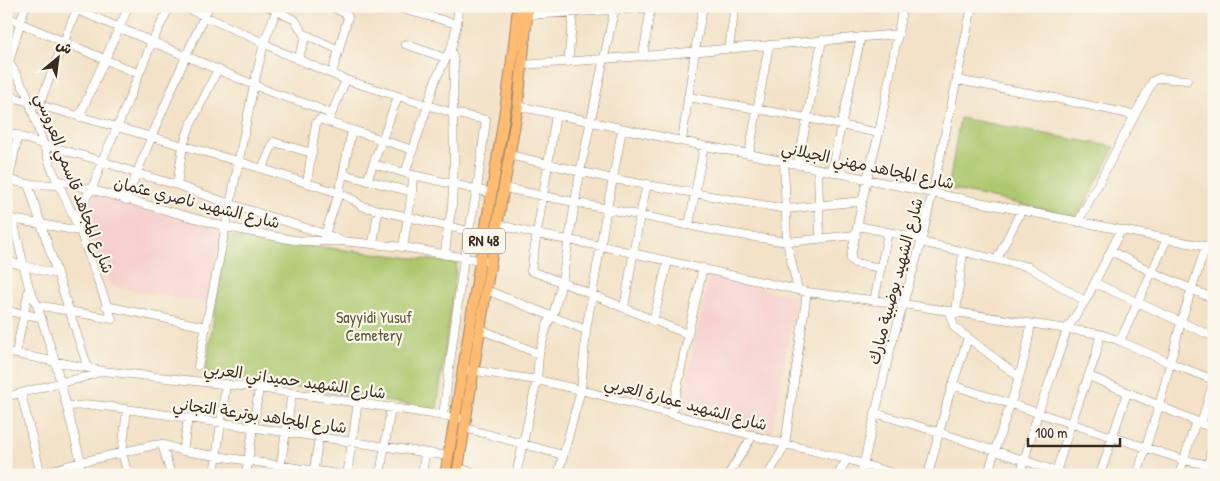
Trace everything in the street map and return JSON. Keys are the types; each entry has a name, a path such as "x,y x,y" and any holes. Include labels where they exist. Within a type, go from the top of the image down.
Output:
{"main road":[{"name":"RN 48","path":"458,471 468,370 486,261 492,193 518,6"},
{"name":"RN 48","path":"468,370 480,329 486,290 486,261 497,224 518,106 527,11"},
{"name":"RN 48","path":"445,475 448,456 462,422"}],"street":[{"path":"7,61 25,6"},
{"path":"68,6 78,8 118,28 273,93 331,114"},
{"path":"79,117 129,6"},
{"path":"75,220 83,201 92,189 152,42 170,6"},
{"path":"182,6 346,80 453,113 486,120 477,189 464,258 443,416"},
{"path":"126,200 209,6"},
{"path":"267,6 277,8 294,20 304,35 339,50"},
{"path":"330,6 340,9 348,17 332,74"},
{"path":"391,6 457,24"},
{"path":"445,255 452,208 453,184 454,62 451,50 457,24 458,6"},
{"path":"527,11 678,6"},
{"path":"682,141 703,6"},
{"path":"729,48 735,6"},
{"path":"881,268 856,263 851,260 862,201 879,133 903,6"},
{"name":"شارع الشهيد بوضبية مبارك","path":"861,475 890,350 922,241 972,6"},
{"path":"642,56 651,7"},
{"path":"39,105 78,8"},
{"path":"198,366 254,84 264,43 277,8"},
{"path":"516,475 537,380 539,354 548,322 553,316 562,282 580,172 614,8"},
{"path":"568,62 574,9"},
{"path":"6,17 139,74"},
{"path":"522,65 899,34"},
{"path":"298,58 306,35"},
{"path":"831,171 861,37"},
{"path":"798,165 822,40"},
{"path":"405,44 445,58"},
{"path":"749,154 769,45"},
{"path":"405,173 435,81 452,46"},
{"name":"شارع المجاهد قاسمي العروسي","path":"7,61 26,92 51,167 80,231 112,319 69,311"},
{"path":"177,185 183,146 194,116 218,69"},
{"path":"1078,222 1153,81 1159,78 1187,80"},
{"path":"328,122 346,80"},
{"path":"957,80 1134,115"},
{"path":"6,95 307,183 340,194 354,200 361,206 468,231"},
{"path":"367,180 398,96"},
{"path":"688,97 879,133"},
{"name":"شارع المجاهد مهني الجيلاني","path":"518,106 932,193 1210,247"},
{"path":"556,114 531,271 688,334"},
{"path":"307,183 317,121 322,120 413,150"},
{"path":"558,475 582,390 586,330 622,129"},
{"path":"325,234 340,194 352,130"},
{"path":"6,132 177,185 341,241"},
{"path":"6,193 9,180 10,158 18,136"},
{"path":"262,169 274,142 312,152"},
{"path":"689,225 704,146"},
{"path":"509,155 613,179 786,209 862,201"},
{"path":"784,162 787,242 798,290"},
{"path":"373,164 492,193"},
{"path":"818,168 820,239"},
{"path":"343,174 412,192"},
{"path":"403,247 413,175"},
{"name":"شارع الشهيد ناصري عثمان","path":"9,180 28,184 58,183 92,189 226,227 294,240 341,241 403,247 486,261"},
{"path":"28,184 88,368"},
{"path":"624,308 646,184"},
{"path":"504,188 722,232 787,242 856,235"},
{"path":"373,244 378,211"},
{"path":"997,259 1021,211"},
{"path":"80,231 10,219 29,288 37,305 62,382 81,462"},
{"path":"497,224 807,292 903,304 1100,334 1120,341 1214,380 1179,475"},
{"path":"858,226 1029,267 1085,301"},
{"path":"1020,475 1038,413 1067,329 1095,283 1121,230"},
{"path":"874,300 888,232"},
{"path":"1120,341 1167,239"},
{"path":"1137,475 1159,406 1181,322 1210,247"},
{"path":"1110,251 1214,299"},
{"path":"963,252 953,312 954,327 1019,377"},
{"path":"6,261 56,274"},
{"path":"653,320 668,261"},
{"path":"672,414 703,268"},
{"path":"1095,283 1214,337"},
{"path":"16,353 29,288"},
{"path":"486,290 586,330"},
{"path":"768,475 785,444 807,292"},
{"path":"37,305 69,311"},
{"path":"106,306 206,327"},
{"path":"6,312 40,317"},
{"path":"988,475 1026,354 1031,324"},
{"path":"480,329 539,354"},
{"path":"1056,473 1071,424 1096,355 1100,334"},
{"path":"928,475 938,432 968,338"},
{"path":"6,352 103,371"},
{"name":"شارع الشهيد عمارة العربي","path":"468,370 537,380 582,390 847,459 898,475"},
{"path":"6,396 78,379 103,371"},
{"name":"شارع الشهيد حميداني العربي","path":"103,371 259,388 443,416 523,444 563,455"},
{"path":"1089,376 1214,429"},
{"path":"214,475 226,384"},
{"path":"952,385 1184,460 1212,467"},
{"path":"246,475 259,388"},
{"path":"21,393 39,474 154,444 162,444 183,451 281,465 314,472 346,475 358,402"},
{"path":"280,475 292,393"},
{"path":"1100,475 1127,393"},
{"name":"شارع المجاهد بوترعة التجاني","path":"68,406 93,405 127,409 448,456"},
{"path":"380,475 391,407"},
{"path":"127,409 122,453 128,475"},
{"path":"875,413 1024,460 1056,473 1068,475"},
{"path":"183,451 188,418"},
{"path":"728,475 753,435"},
{"path":"314,472 319,437"},
{"path":"1213,475 1214,438"},
{"path":"162,444 171,475"},
{"path":"422,475 426,453"},
{"path":"838,475 847,459"},
{"path":"458,471 482,475"}],"shaded area":[{"path":"94,196 222,230 209,304 111,286 85,219"},
{"path":"709,276 796,297 772,433 681,408"}],"green space":[{"path":"960,118 1115,147 1078,217 951,189 949,184"},
{"name":"Sayyidi Yusuf Cemetery","path":"227,236 457,263 437,409 205,373"}]}
